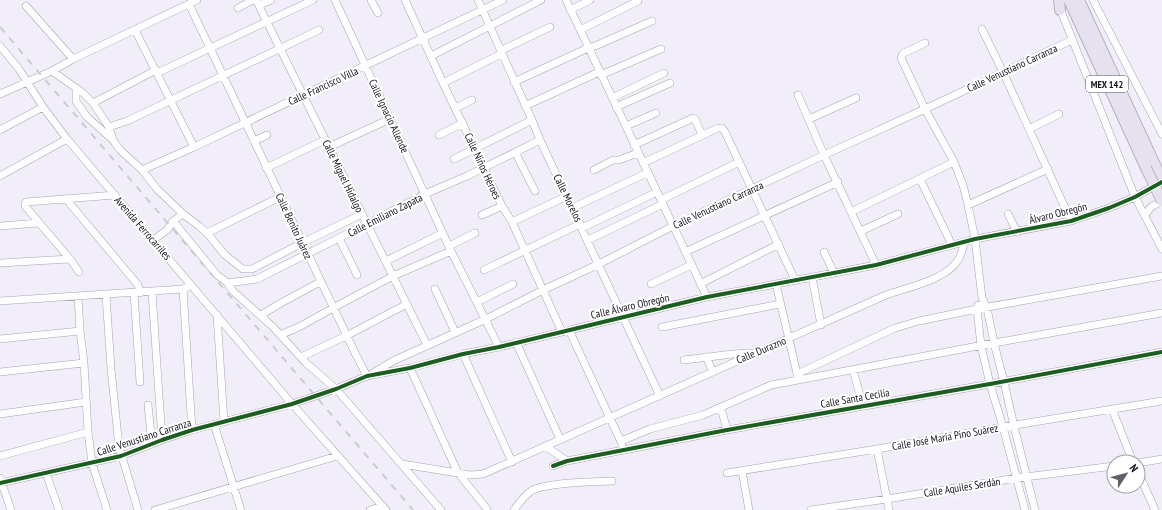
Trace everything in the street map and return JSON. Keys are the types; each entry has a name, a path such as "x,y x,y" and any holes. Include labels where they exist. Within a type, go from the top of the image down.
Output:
{"highway":[{"name":"MEX 142","path":"1069,0 1150,166 1162,181"},
{"name":"MEX 142","path":"1079,0 1150,166 1162,201"}],"street":[{"path":"0,94 52,71 197,0"},
{"path":"238,8 256,2 271,0"},
{"path":"93,103 156,72 210,49 313,0"},
{"path":"371,0 378,13"},
{"name":"Calle Niños Héroes","path":"405,0 443,83 485,167 502,206 512,222 562,332"},
{"name":"Calle Morelos","path":"478,0 540,140 660,396"},
{"name":"Calle Francisco Villa","path":"142,170 245,123 503,0"},
{"path":"431,56 489,25 541,0"},
{"path":"566,0 707,297"},
{"path":"570,10 590,0"},
{"path":"1094,0 1162,134"},
{"name":"Calle Ignacio Allende","path":"338,1 365,66 450,248 499,347"},
{"path":"580,30 638,1"},
{"name":"Calle Miguel Hidalgo","path":"256,2 427,345"},
{"path":"1059,3 1072,40 1135,196 1162,248"},
{"name":"Calle Benito Juárez","path":"188,4 320,282 367,376"},
{"path":"26,6 73,60"},
{"path":"514,82 652,21"},
{"path":"443,83 550,28"},
{"path":"982,29 1071,221"},
{"path":"136,30 194,147"},
{"path":"109,127 127,121 319,30"},
{"name":"Calle Venustiano Carranza","path":"367,376 393,361 486,319 673,226 1072,40"},
{"path":"925,43 904,53 901,58 925,109 954,162 968,205 975,239 982,298 987,308 994,343 1035,510"},
{"path":"525,106 661,49"},
{"name":"Avenida Ferrocarriles","path":"2,51 27,81 42,107 67,139 292,404 384,508"},
{"path":"52,71 76,88 93,103 109,127 113,140"},
{"path":"612,98 664,73"},
{"path":"616,107 670,82"},
{"path":"76,88 76,101 87,117 113,140 120,150 142,170 157,190 183,214 207,233 224,254 243,269 252,269 362,214"},
{"path":"798,95 824,155 876,265"},
{"path":"809,119 856,98"},
{"path":"456,108 472,100"},
{"path":"0,130 42,107"},
{"path":"626,126 656,113"},
{"path":"1029,128 1059,114"},
{"path":"634,145 693,118 695,119 702,135"},
{"path":"329,147 390,119"},
{"path":"454,160 532,120"},
{"path":"439,135 463,123"},
{"path":"643,163 702,135 718,128 722,128 795,280"},
{"path":"254,142 267,135"},
{"path":"0,176 67,139"},
{"path":"266,168 325,140"},
{"name":"Calle Emiliano Zapata","path":"228,283 256,279 425,194 467,176 540,140"},
{"path":"515,152 535,191"},
{"path":"594,170 613,160 619,160 638,153"},
{"path":"588,240 739,162"},
{"path":"852,212 954,162"},
{"path":"968,205 1048,169"},
{"path":"572,208 647,173"},
{"path":"920,179 952,245"},
{"name":"Álvaro Obregón","path":"975,239 1071,221 1109,208 1162,181"},
{"path":"685,252 838,182"},
{"path":"484,270 524,250 657,192"},
{"path":"79,272 70,259 25,206 25,204 26,202 114,195"},
{"path":"512,222 567,196"},
{"path":"207,233 280,197"},
{"path":"66,199 138,285 140,382"},
{"path":"1145,215 1151,207 1162,201"},
{"path":"482,216 502,206"},
{"path":"153,240 167,230 173,221 183,214"},
{"path":"860,231 898,214"},
{"path":"1008,214 1017,232"},
{"path":"173,221 216,275 228,283 234,292 261,315 301,357 336,389 441,510"},
{"path":"0,226 39,223"},
{"path":"386,261 443,233"},
{"path":"280,335 299,327 393,276 450,248 475,233"},
{"path":"339,238 357,275"},
{"name":"Calle Álvaro Obregón","path":"292,404 336,389 367,376 410,368 463,354 624,318 707,297 876,265 975,239"},
{"name":"Calle Durazno","path":"402,464 470,475 483,474 886,295 937,278 948,271 959,259 964,242"},
{"path":"700,284 779,244"},
{"path":"824,252 834,273"},
{"path":"0,263 70,259"},
{"path":"651,284 691,265"},
{"path":"621,441 650,430 703,415 771,386 797,377 895,328 919,321 977,309 1162,276"},
{"path":"812,277 821,324"},
{"path":"261,315 320,282"},
{"path":"477,302 513,284"},
{"path":"776,284 797,377"},
{"path":"0,301 183,290 191,285"},
{"path":"435,289 455,332"},
{"path":"183,290 192,430"},
{"path":"152,292 162,440"},
{"path":"106,295 110,369 121,456 138,510"},
{"path":"78,297 88,432 92,463 107,510"},
{"path":"982,298 977,309 981,346 990,384 1004,427 1025,510"},
{"path":"301,357 346,336 407,304"},
{"path":"662,326 780,304"},
{"path":"797,377 853,370 1162,313"},
{"path":"217,315 224,422"},
{"path":"569,330 625,450"},
{"path":"0,339 80,331"},
{"path":"516,342 560,439"},
{"name":"Calle Santa Cecilia","path":"553,466 567,461 727,430 1004,382 1162,352"},
{"path":"684,360 753,353"},
{"path":"463,354 512,462"},
{"path":"706,357 713,372"},
{"path":"0,372 84,363"},
{"path":"410,368 458,473 487,510"},
{"path":"853,370 863,406"},
{"name":"Calle José María Pino Suárez","path":"727,473 1162,401"},
{"path":"0,414 86,402"},
{"name":"Calle Venustiano Carranza","path":"1,481 121,456 192,430 292,404"},
{"path":"148,405 152,444"},
{"path":"721,408 727,430"},
{"path":"1112,409 1130,454"},
{"path":"214,424 241,510"},
{"path":"0,456 88,432"},
{"path":"545,446 567,461"},
{"path":"877,449 889,510"},
{"path":"155,510 337,456"},
{"path":"1146,462 1162,459"},
{"name":"Calle Aquiles Serdán","path":"811,510 1017,478 1106,467"},
{"path":"742,471 749,510"},
{"path":"46,472 59,510"},
{"path":"1,481 10,510"},
{"path":"514,510 521,500 531,491 542,487 574,483 612,481"},
{"path":"1146,490 1155,510"},
{"path":"370,510 384,508"}],"railway":[{"path":"0,27 413,510"}],"cycle path":[{"path":"0,483 121,456 192,430 292,404 336,389 367,376 410,368 463,354 499,347 707,297 876,265 975,239 1071,221 1135,197 1162,182"},
{"path":"553,466 567,461 727,430 1162,352"}]}
